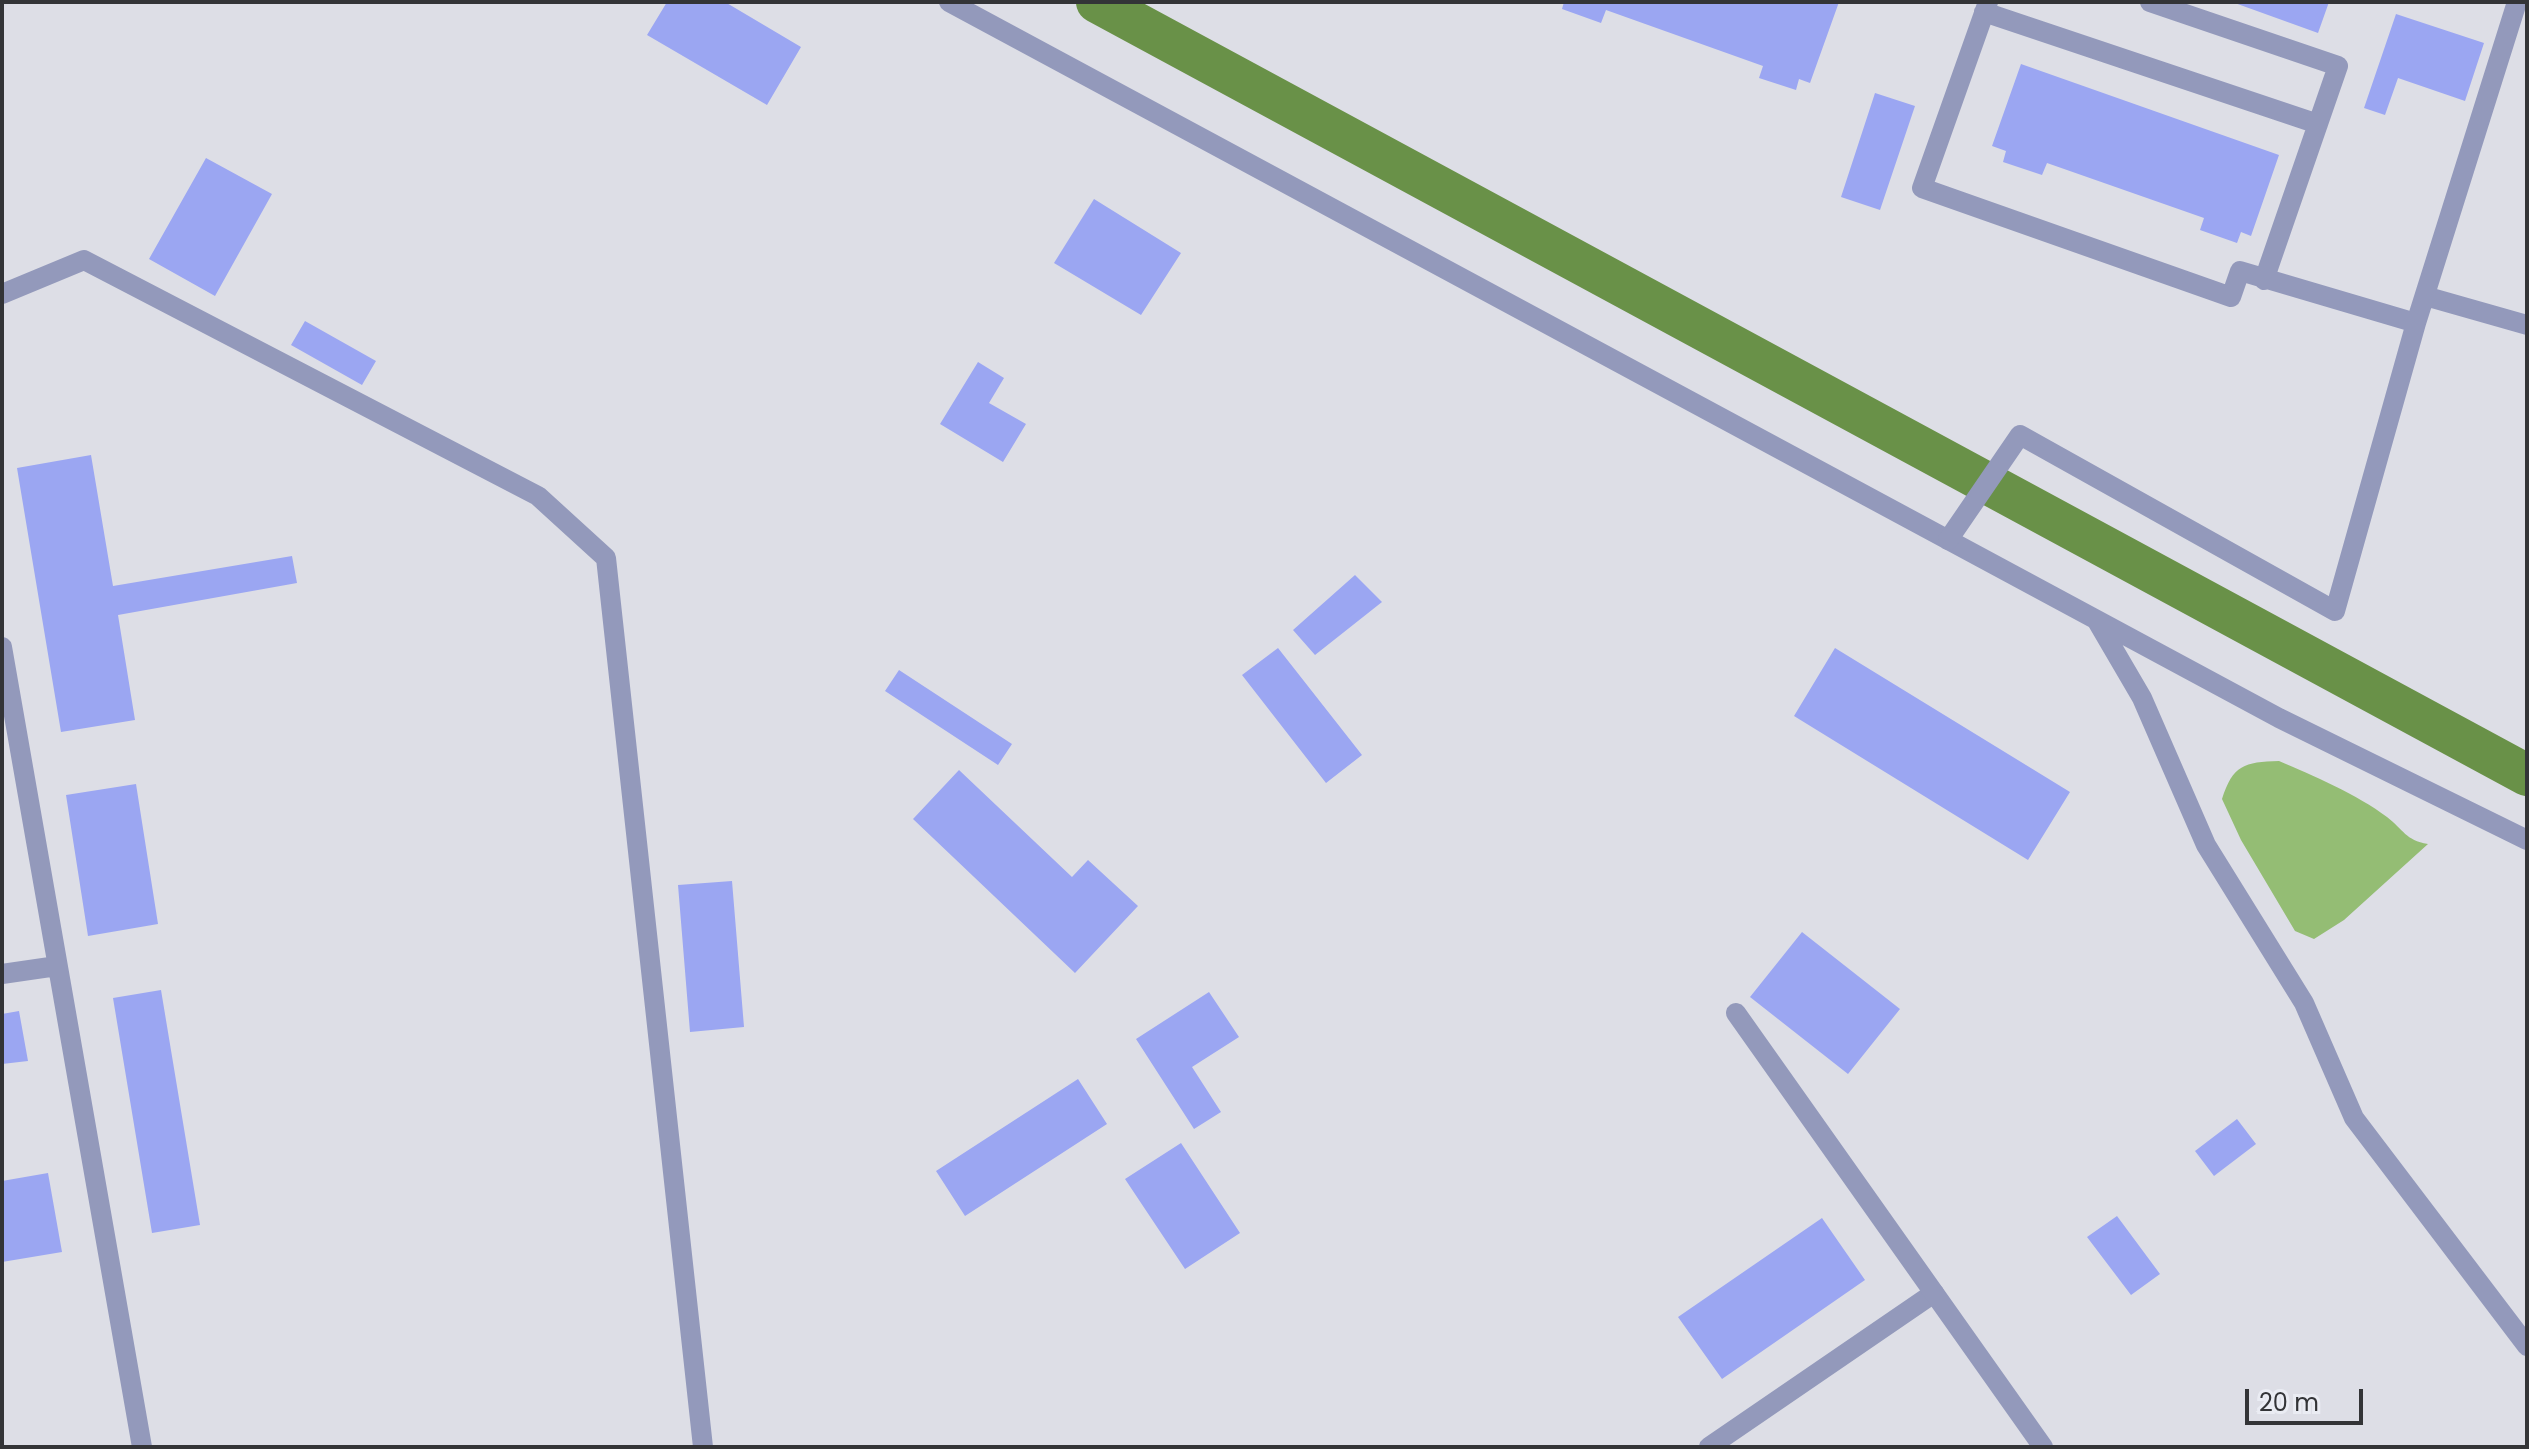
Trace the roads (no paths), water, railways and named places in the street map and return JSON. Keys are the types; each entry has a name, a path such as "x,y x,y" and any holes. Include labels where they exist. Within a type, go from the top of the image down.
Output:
{"street":[{"path":"949,2 2279,718 2527,840"},
{"path":"2150,2 2338,66 2264,280"},
{"path":"1948,540 2020,435 2335,611 2416,323 2517,2"},
{"path":"2318,124 1986,7 1922,188 2231,297 2240,271 2416,323"},
{"path":"2,294 84,260 538,496 606,558 703,1447"},
{"path":"2425,296 2527,325"},
{"path":"2097,621 2142,698 2206,845 2304,1003 2354,1118 2527,1346"},
{"path":"2,647 142,1447"},
{"path":"2,974 57,966"},
{"path":"1736,1013 2043,1447"},
{"path":"1709,1447 1934,1293"}],"waterway":[{"path":"1097,2 2527,775"}]}
